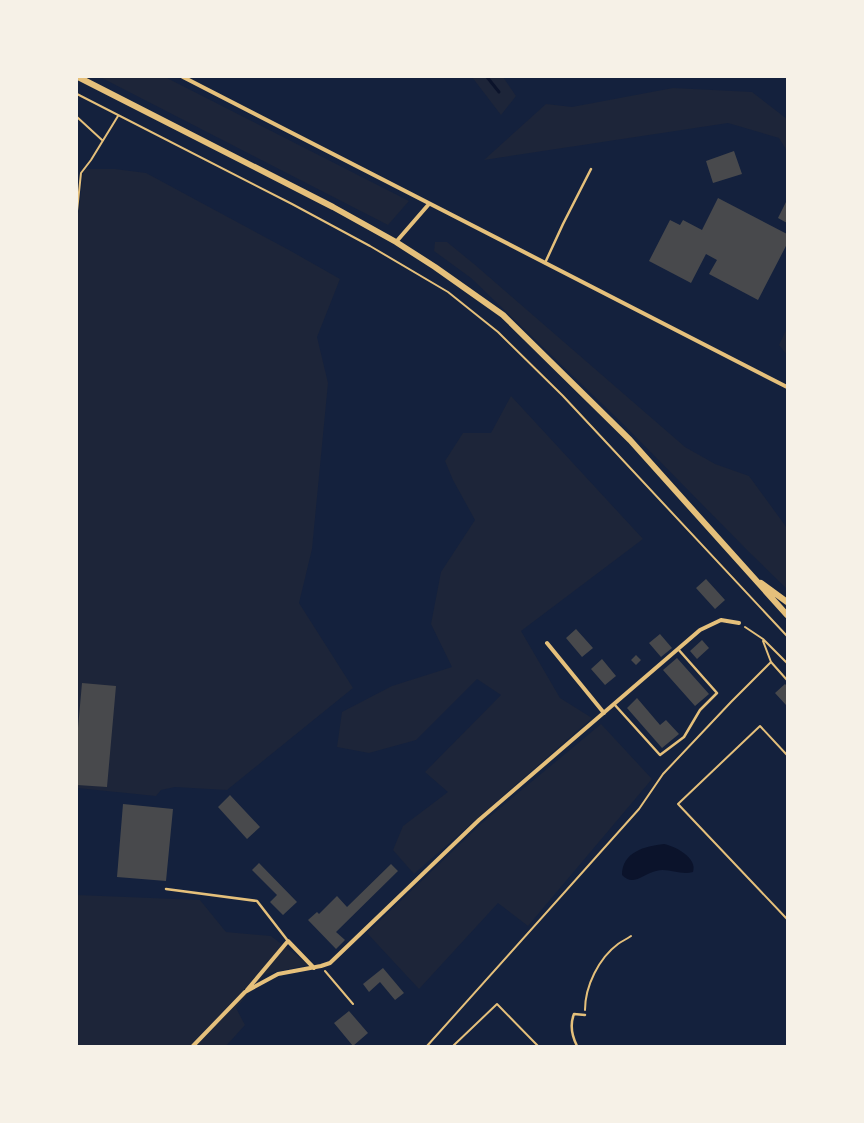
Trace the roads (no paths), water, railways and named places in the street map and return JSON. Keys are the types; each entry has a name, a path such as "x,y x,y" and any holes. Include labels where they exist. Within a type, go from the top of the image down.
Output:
{"main road":[{"path":"78,77 326,204 396,242 504,314 630,440 787,616"},
{"path":"748,574 787,602"}],"street":[{"path":"183,77 787,387"},
{"path":"396,242 429,204"},
{"path":"245,992 278,974 314,968 330,963 479,820 700,630 721,620 738,623"},
{"path":"547,643 604,714"},
{"path":"193,1046 245,992 288,941 314,968"}],"lane":[{"path":"545,264 563,224 591,169"},
{"path":"614,704 660,755 684,737 700,710 717,693 678,649"},
{"path":"166,889 257,901 288,941"},
{"path":"577,1046 574,1040 572,1020 574,1014 585,1015"}],"waterway":[{"path":"487,77 499,92"}]}
